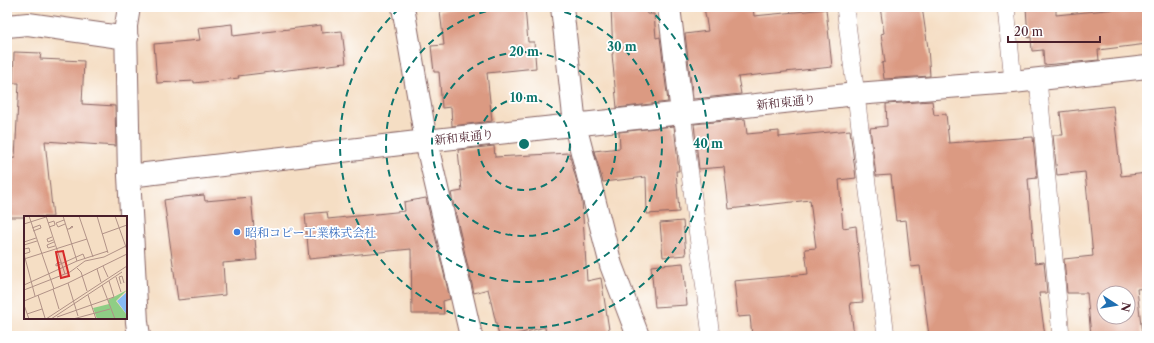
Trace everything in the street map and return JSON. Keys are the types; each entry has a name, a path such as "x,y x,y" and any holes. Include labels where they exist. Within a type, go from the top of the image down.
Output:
{"street":[{"path":"129,7 126,26 129,176 136,322 139,336"},
{"path":"403,7 426,141 471,336"},
{"path":"562,7 574,125 611,265 638,336"},
{"path":"669,7 682,113"},
{"path":"7,26 28,24 127,38"},
{"name":"新和東通り","path":"129,176 426,141 856,94 1013,82 1147,67"}],"lane":[{"path":"845,7 886,336"},
{"path":"1006,7 1013,82"},
{"path":"1038,78 1061,336"},
{"path":"682,113 711,336"}],"building":[{"path":"480,7 525,7 528,42 534,42 536,68 487,73 492,121 452,126 451,107 442,108 439,72 434,72 431,46 444,45 440,11"},
{"path":"611,7 646,7 647,14 654,14 656,38 660,37 668,102 617,108 612,54"},
{"path":"704,7 753,7 754,16 826,9 832,67 738,77 741,94 693,99 685,34 708,31"},
{"path":"880,7 922,7 928,48 930,76 884,79 882,63 885,62 881,34 884,33"},
{"path":"1026,7 1056,7 1056,15 1116,9 1116,7 1147,7 1147,44 1098,50 1099,60 1044,65 1043,50 1032,51 1031,37 1028,38"},
{"path":"232,24 233,36 321,25 322,33 342,31 346,63 238,76 239,78 194,83 194,81 157,83 154,44 200,40 198,28"},
{"path":"14,52 41,53 40,59 84,61 82,104 115,106 116,146 45,141 53,216 7,217 7,159 15,158 19,83 13,83"},
{"path":"932,101 934,115 946,114 949,143 1033,137 1037,178 1028,179 1035,263 1044,262 1047,293 1039,293 1045,336 929,336 920,266 911,267 906,220 896,221 891,175 876,176 870,128 887,126 886,104"},
{"path":"1113,106 1121,176 1147,173 1147,288 1137,289 1142,334 1125,336 1091,336 1087,293 1067,293 1064,259 1093,256 1085,172 1057,175 1053,135 1063,135 1060,112"},
{"path":"745,119 747,134 779,131 779,137 850,130 856,178 839,180 843,228 856,226 863,302 850,303 854,336 752,336 750,316 738,317 734,281 808,274 805,249 816,248 810,200 729,209 724,167 699,169 694,124"},
{"path":"674,126 679,171 676,171 679,212 647,214 646,177 603,182 594,151 620,148 619,132"},
{"path":"494,146 495,157 569,153 582,201 587,281 601,278 610,336 546,336 545,327 510,336 499,336 488,289 474,293 451,193 462,191 458,150"},
{"path":"204,195 205,201 251,197 257,260 223,263 225,295 178,300 164,200"},
{"path":"426,198 450,299 443,301 444,314 412,314 411,249 309,259 305,214 327,212 328,219 405,211 404,202"},
{"path":"683,221 686,255 663,257 660,223"},
{"path":"683,263 687,305 655,307 651,266"}],"place":[{"name":"昭和コピー工業株式会社","path":"237,232"}]}
